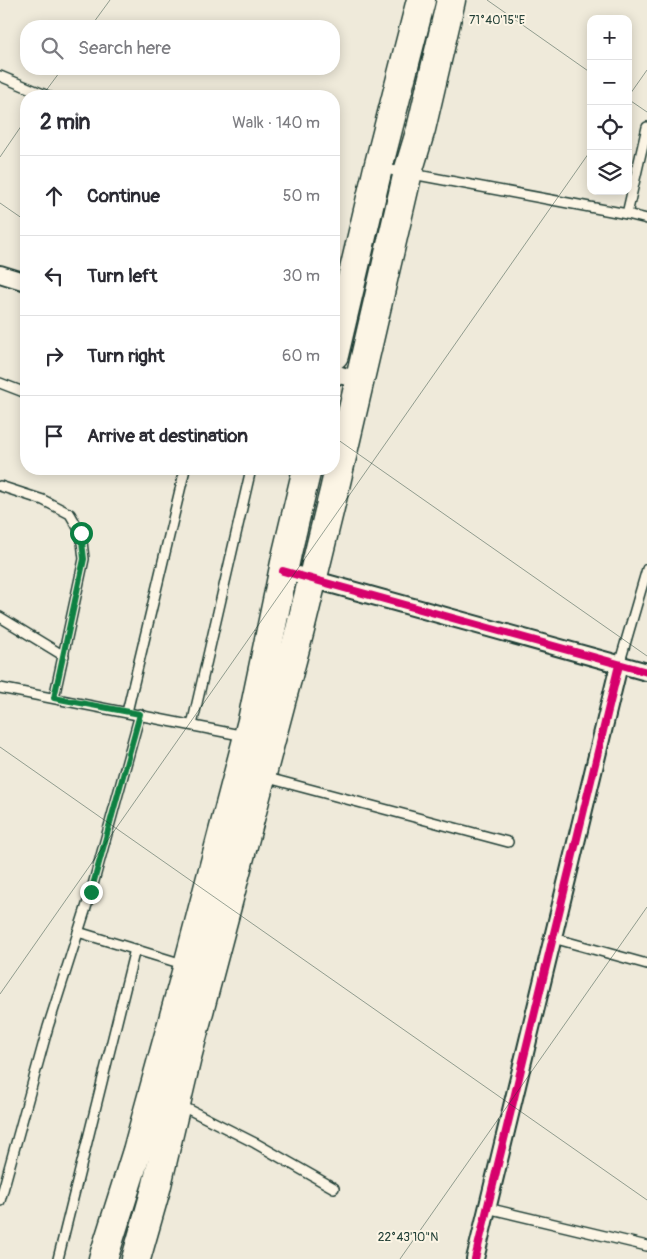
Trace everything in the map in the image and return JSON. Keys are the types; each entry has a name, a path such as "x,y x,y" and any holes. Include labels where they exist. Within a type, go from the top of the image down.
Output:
{"highway":[{"path":"340,330 378,168 421,0"},
{"path":"340,465 408,172 421,129 451,0"},
{"path":"103,1259 137,1151 171,1073 262,776 259,739 283,571 306,475"},
{"path":"136,1259 156,1189 176,1103 171,1073 188,965 259,739 313,579 338,475"}],"street":[{"path":"0,274 20,280"},
{"path":"340,375 360,381"},
{"path":"283,571 647,672"},
{"path":"475,1259 619,664"}],"lane":[{"path":"0,76 34,90"},
{"path":"627,214 647,127"},
{"path":"378,168 408,172 647,219"},
{"path":"0,383 20,391"},
{"path":"127,712 184,475"},
{"path":"192,725 250,475"},
{"path":"0,486 43,500 70,514 81,533 84,559 54,698"},
{"path":"619,664 647,569"},
{"path":"0,617 64,656"},
{"path":"0,688 140,714 259,739"},
{"path":"0,1201 48,1027 91,892 140,714"},
{"path":"262,776 508,842"},
{"path":"78,932 188,965"},
{"path":"553,938 647,964"},
{"path":"58,1259 135,949"},
{"path":"176,1103 255,1143 334,1188"},
{"path":"487,1208 647,1246"}],"cycle path":[{"path":"283,571 647,672"},
{"path":"475,1259 619,665"}],"route":[{"path":"81,533 84,559 54,698 140,714 91,892"}]}
